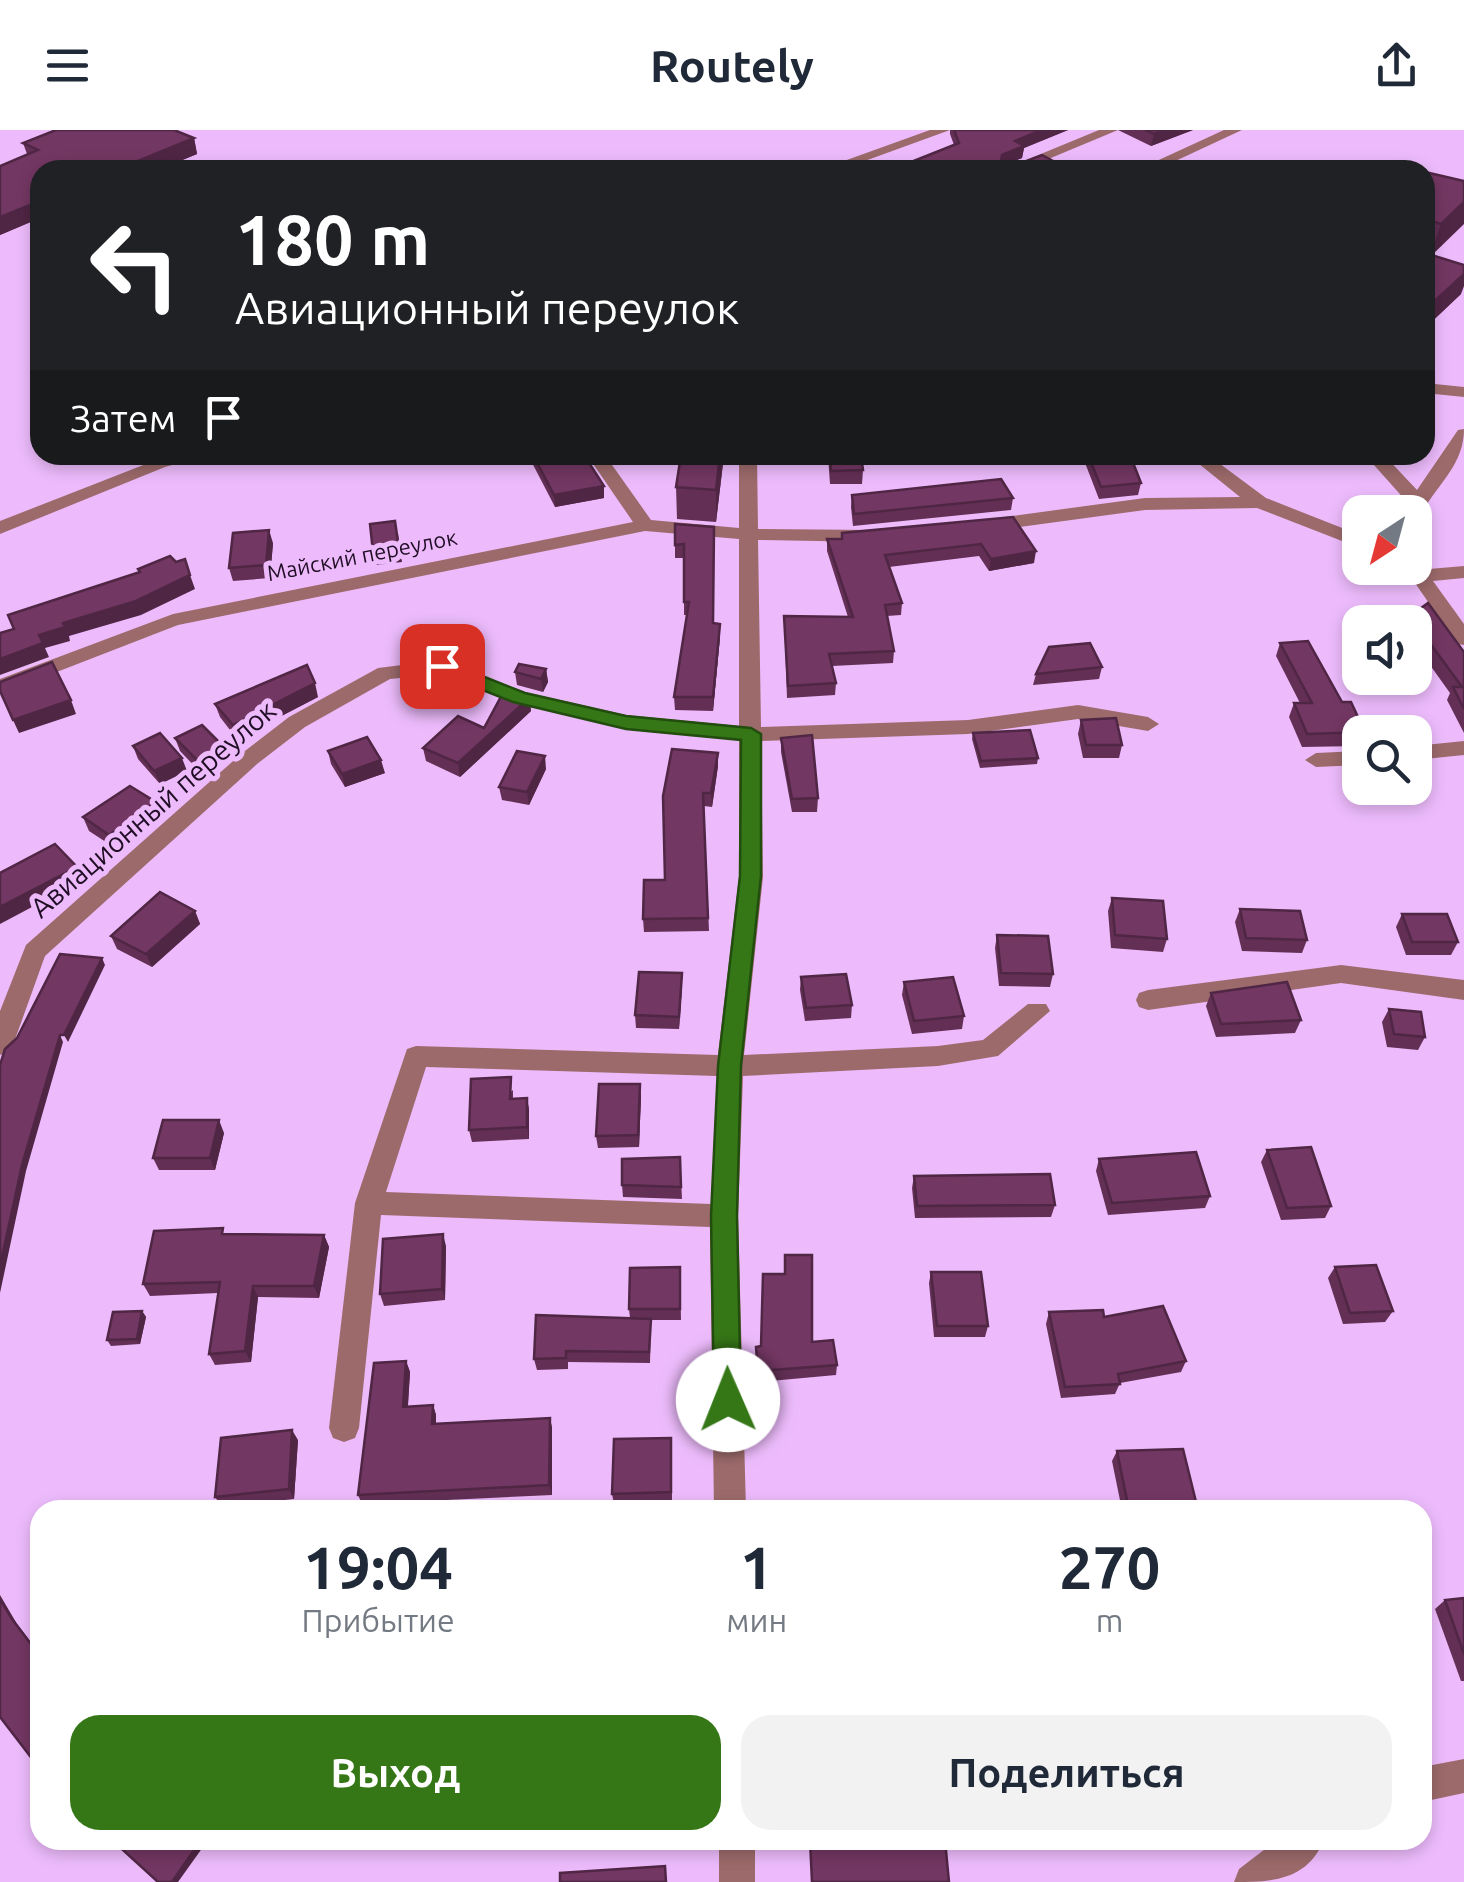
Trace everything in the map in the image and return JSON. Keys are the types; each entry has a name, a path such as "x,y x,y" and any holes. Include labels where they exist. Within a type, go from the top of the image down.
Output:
{"street":[{"path":"855,160 943,130"},
{"path":"1034,160 1111,130"},
{"path":"1167,160 1235,130"},
{"path":"1435,389 1464,392"},
{"path":"1424,495 1464,434"},
{"path":"0,528 153,465"},
{"path":"603,465 645,525"},
{"path":"730,1500 724,1216 730,1066 750,876 748,465"},
{"path":"1210,465 1260,502 1342,535"},
{"path":"1382,465 1406,495"},
{"path":"964,528 1145,504 1260,502"},
{"name":"Майский переулок","path":"0,688 174,620 645,525 746,534 888,534"},
{"path":"1432,572 1464,572"},
{"path":"1424,585 1464,639"},
{"name":"Авиационный переулок","path":"0,1045 35,951 249,759 297,722 385,673 442,666 520,698 626,722 751,734 968,727 1078,712 1148,724"},
{"path":"1432,751 1464,748"},
{"path":"1316,760 1342,759"},
{"path":"1148,1000 1341,974 1464,990"},
{"path":"344,1428 369,1203 416,1056 730,1066 938,1056 989,1049 1038,1011"},
{"path":"369,1203 724,1216"},
{"path":"1432,1783 1464,1776"},
{"path":"736,1850 737,1882"},
{"path":"1252,1882 1293,1850"}],"building":[{"path":"56,130 174,130 194,138 140,160 30,160 30,205 0,217 0,166 38,150 23,143"},
{"path":"954,130 1041,130 1015,141 1024,146 1002,155 1001,160 916,160 959,143"},
{"path":"1435,174 1464,181 1464,202 1441,224 1435,222"},
{"path":"1435,256 1464,265 1464,274 1435,301"},
{"path":"538,465 590,465 604,486 554,495"},
{"path":"679,465 719,465 716,490 676,487"},
{"path":"831,465 862,465 863,470 831,471"},
{"path":"1092,465 1134,465 1141,483 1101,487"},
{"path":"1001,479 1013,498 854,514 852,495"},
{"path":"1013,517 1036,551 991,559 981,544 885,555 902,603 885,605 894,651 829,654 836,683 788,686 784,616 853,617 827,539 842,539 842,533"},
{"path":"395,521 399,549 373,552 370,524"},
{"path":"675,524 714,527 713,623 720,624 713,697 674,697 689,602 684,602 684,544 675,545"},
{"path":"269,530 266,565 229,568 233,533"},
{"path":"170,556 176,562 185,559 190,575 136,601 63,623 65,627 39,635 43,643 0,659 0,633 14,629 8,615 140,572 138,569"},
{"path":"1432,608 1464,652 1464,709 1453,687 1462,687 1432,646"},
{"path":"1308,641 1342,702 1351,702 1357,715 1342,715 1342,733 1307,734 1294,703 1312,703 1280,643"},
{"path":"1090,643 1102,667 1036,674 1049,647"},
{"path":"52,662 71,700 13,720 0,682"},
{"path":"519,664 546,669 541,679 515,672"},
{"path":"307,665 315,683 233,725 215,704"},
{"path":"504,691 529,698 458,763 423,748 458,716 484,728"},
{"path":"1116,718 1122,745 1086,745 1081,720"},
{"path":"202,725 224,747 197,760 175,738"},
{"path":"1030,730 1038,758 981,761 973,733"},
{"path":"160,733 182,758 154,771 133,746"},
{"path":"812,735 818,798 792,799 781,738"},
{"path":"367,737 381,760 342,774 328,751"},
{"path":"672,749 718,753 711,793 703,793 708,918 643,919 644,880 665,880 663,796"},
{"path":"517,751 545,756 527,792 499,787"},
{"path":"130,786 156,802 109,835 83,817"},
{"path":"55,844 77,867 0,907 0,873"},
{"path":"160,892 195,911 146,954 111,936"},
{"path":"1112,898 1163,901 1167,939 1115,935"},
{"path":"1240,909 1300,911 1307,940 1246,938"},
{"path":"1402,914 1447,914 1458,942 1412,942"},
{"path":"997,935 1048,936 1053,974 1001,973"},
{"path":"60,954 102,958 64,1035 60,1035 22,1165 0,1266 0,1065 5,1049 17,1038"},
{"path":"639,972 682,973 679,1017 635,1015"},
{"path":"846,974 852,1005 806,1008 801,977"},
{"path":"953,977 964,1016 914,1021 904,982"},
{"path":"1287,982 1301,1020 1221,1024 1211,993"},
{"path":"1389,1009 1421,1012 1425,1037 1394,1034"},
{"path":"511,1077 510,1099 527,1098 527,1127 469,1130 471,1079"},
{"path":"599,1084 640,1084 638,1135 596,1136"},
{"path":"163,1120 219,1120 210,1158 153,1158"},
{"path":"1311,1147 1331,1206 1287,1208 1267,1150"},
{"path":"1196,1152 1210,1196 1112,1203 1099,1159"},
{"path":"680,1157 681,1187 622,1185 622,1159"},
{"path":"1050,1174 1055,1205 917,1206 914,1176"},
{"path":"223,1228 222,1234 324,1235 314,1286 253,1286 245,1351 209,1354 220,1282 143,1284 154,1231"},
{"path":"443,1234 442,1289 380,1294 383,1239"},
{"path":"785,1255 812,1255 812,1342 833,1340 837,1365 758,1371 756,1347 761,1346 763,1274 785,1274"},
{"path":"1376,1265 1393,1311 1350,1313 1335,1267"},
{"path":"680,1267 680,1309 629,1309 630,1268"},
{"path":"931,1272 981,1272 988,1326 937,1326"},
{"path":"1163,1306 1186,1361 1118,1374 1120,1384 1065,1387 1049,1312 1103,1310 1104,1317"},
{"path":"142,1311 137,1339 107,1340 113,1312"},
{"path":"536,1315 651,1319 649,1352 566,1351 566,1358 534,1359"},
{"path":"406,1361 403,1407 433,1405 432,1424 550,1418 549,1485 358,1495 374,1363"},
{"path":"292,1430 289,1489 215,1497 221,1438"},
{"path":"671,1438 671,1492 612,1494 614,1439"},
{"path":"1183,1449 1196,1500 1127,1500 1117,1451"},
{"path":"1464,1598 1464,1654 1445,1600"},
{"path":"0,1599 30,1643 30,1756 0,1717"},
{"path":"123,1850 194,1850 172,1882 158,1882"},
{"path":"810,1850 946,1850 949,1882 812,1882"},
{"path":"665,1866 666,1882 560,1882 560,1873"}],"route":[{"path":"442,666 520,698 626,722 751,734 750,876 730,1066 724,1216 728,1400"}]}
